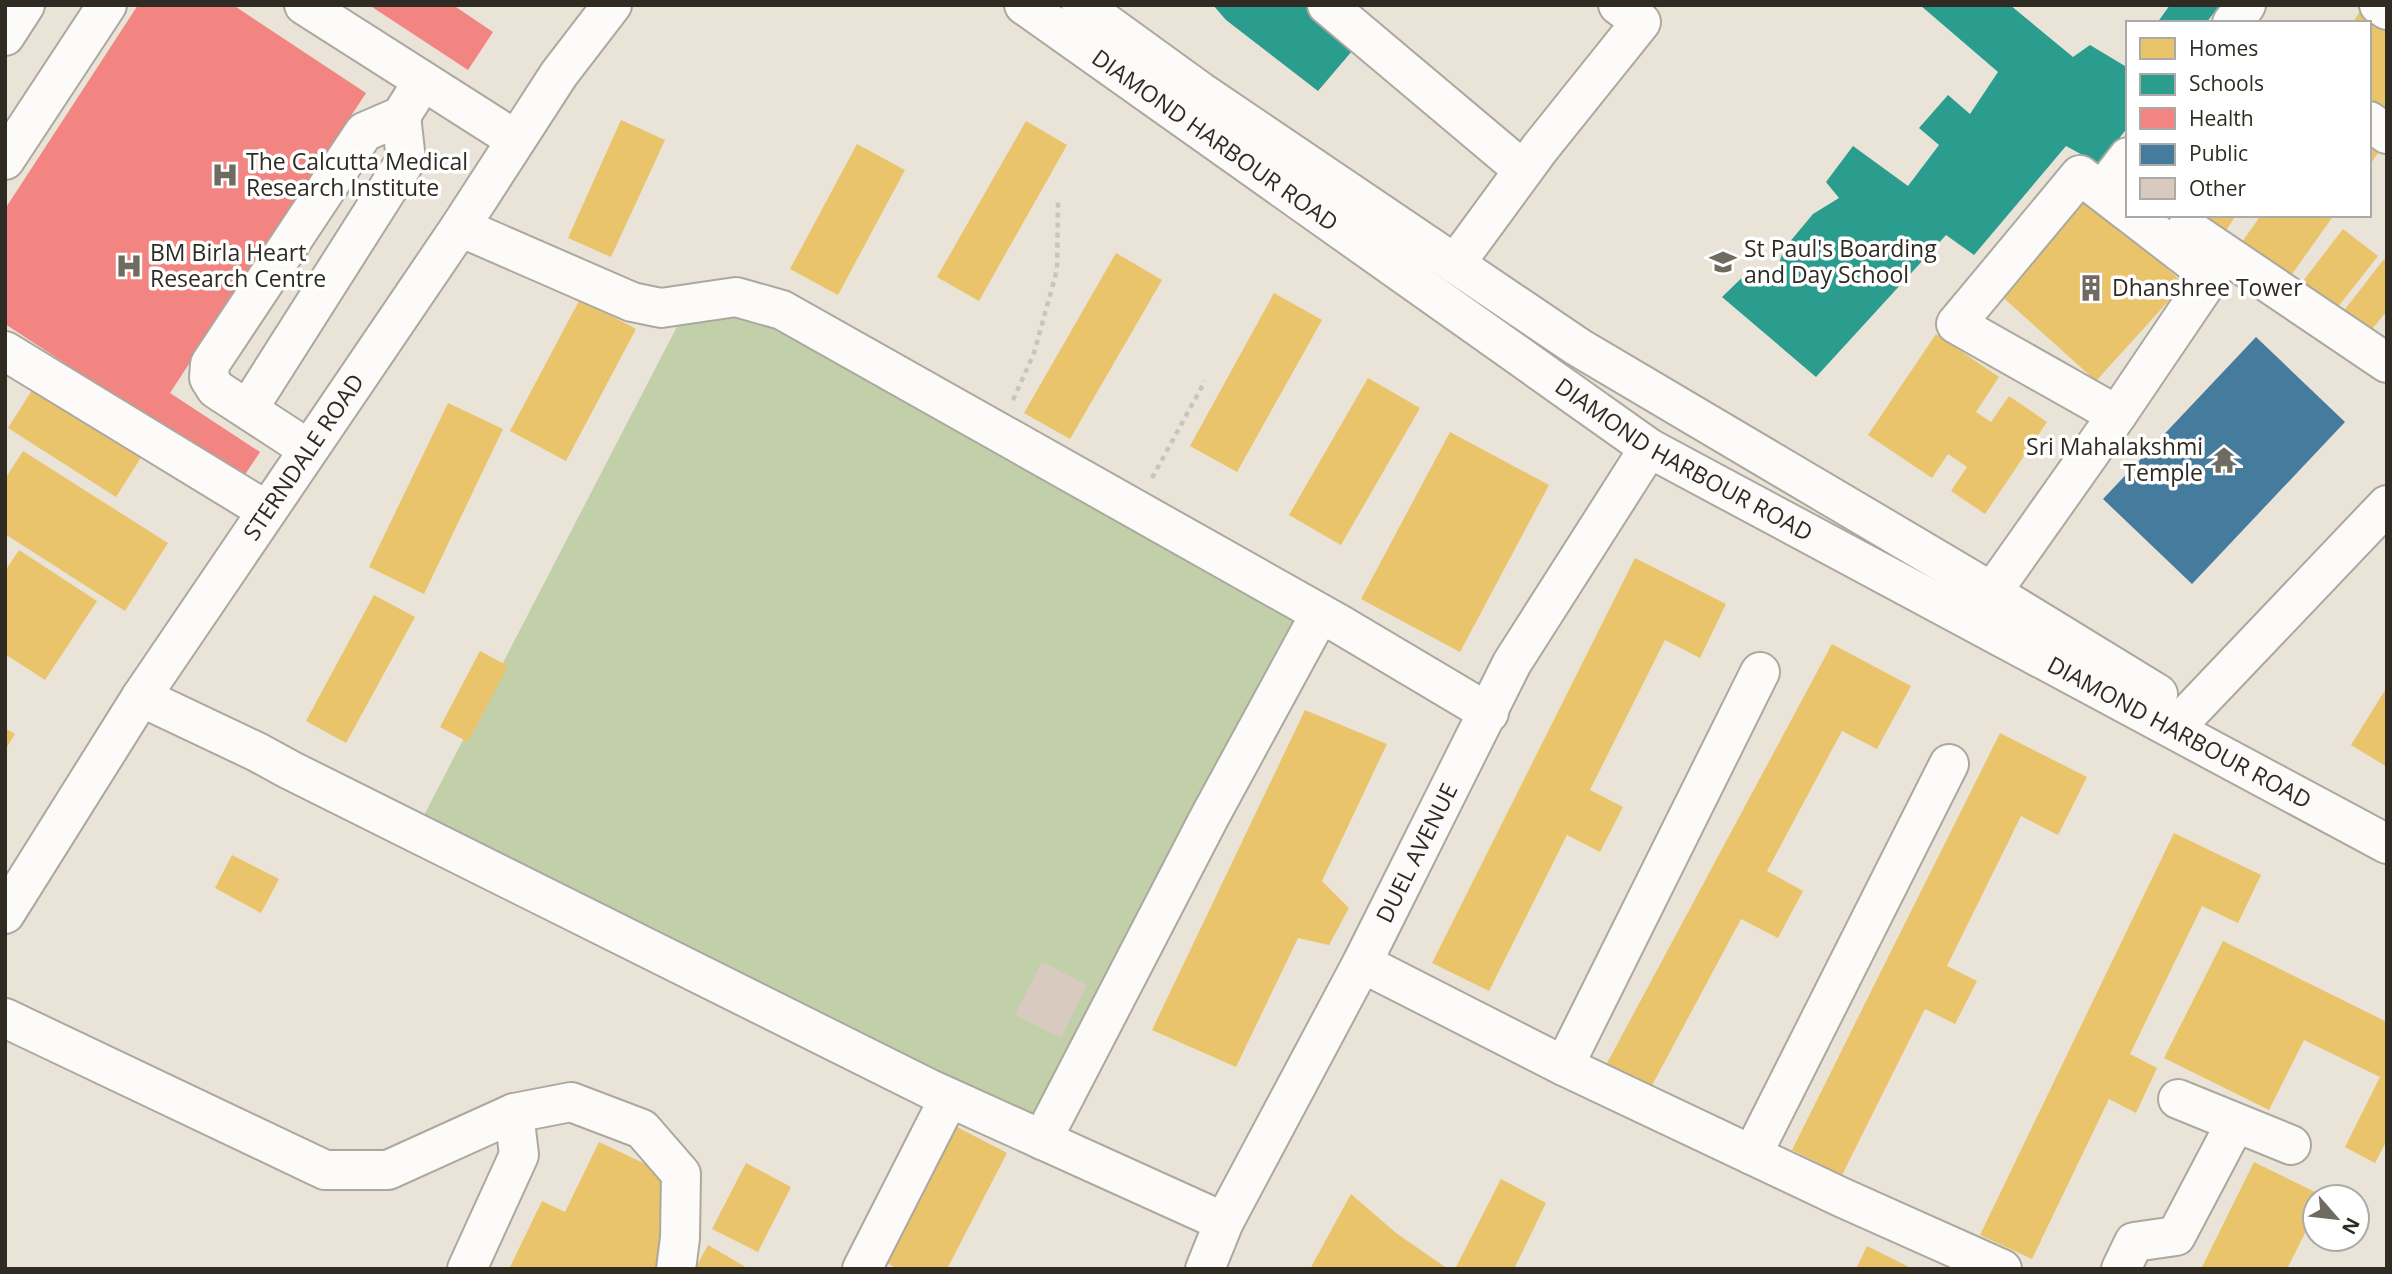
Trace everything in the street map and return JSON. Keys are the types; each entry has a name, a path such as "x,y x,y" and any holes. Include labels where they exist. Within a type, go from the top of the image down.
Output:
{"main road":[{"path":"5,36 25,5"},
{"path":"5,160 107,5"},
{"path":"304,5 516,140"},
{"name":"STERNDALE ROAD","path":"5,914 141,697 460,227 559,74 612,5"},
{"name":"DIAMOND HARBOUR ROAD","path":"1024,5 1649,448 2387,844"},
{"name":"DIAMOND HARBOUR ROAD","path":"1081,5 1201,92 1578,347 1992,592 2189,713 2387,822"},
{"path":"1327,5 1523,170"},
{"path":"2234,21 2246,5"},
{"path":"2379,5 2387,10"},
{"path":"1455,264 1638,11"},
{"path":"308,449 216,388 209,378 210,364 364,132 401,116 423,81"},
{"path":"248,409 406,160 401,116"},
{"path":"2371,122 2387,134"},
{"path":"2126,160 2111,179 2126,189"},
{"path":"2117,415 1956,324 2080,175 2126,210"},
{"path":"1992,592 2211,276 2136,217"},
{"path":"2170,217 2387,363"},
{"path":"460,227 632,302 661,308 736,297 782,310 1320,614 1489,713"},
{"path":"5,351 267,511"},
{"name":"DUEL AVENUE","path":"1205,1269 1224,1222 1362,963 1512,663 1649,448"},
{"path":"2189,713 2387,505"},
{"path":"1042,1140 1210,816 1320,614"},
{"path":"1564,1066 1760,672"},
{"path":"141,697 257,752 949,1098 1224,1222"},
{"path":"1752,1155 1949,764"},
{"path":"1362,963 1564,1066 2002,1269"},
{"path":"5,1018 325,1170 388,1170 514,1114 570,1102 642,1129 681,1174 680,1238 676,1269"},
{"path":"862,1269 949,1098"},
{"path":"2178,1099 2291,1145"},
{"path":"467,1269 519,1155 514,1114"},
{"path":"2121,1269 2134,1241 2176,1236 2235,1124"}],"path":[{"path":"999,433 1034,352 1057,270 1058,202"},
{"path":"1135,509 1205,381"}],"green space":[{"path":"744,308 1311,616 1041,1132 420,823 683,315"}],"building: Homes":[{"path":"2365,5 2387,15 2387,115 2371,103 2371,21 2353,21"},
{"path":"621,120 665,140 611,257 568,238"},
{"path":"1026,121 1067,145 979,301 937,277"},
{"path":"2371,137 2383,146 2371,163"},
{"path":"857,144 905,170 838,295 790,269"},
{"name":"Dhanshree Tower","path":"2086,194 2184,284 2096,381 1997,292"},
{"path":"2186,217 2235,217 2220,240"},
{"path":"2260,217 2333,217 2290,277 2242,242"},
{"path":"2343,229 2378,256 2334,312 2300,285"},
{"path":"1116,253 1162,280 1070,439 1024,413"},
{"path":"2384,259 2387,261 2387,311 2368,334 2342,313"},
{"path":"1274,293 1322,320 1237,472 1190,446"},
{"path":"580,299 636,329 566,461 510,431"},
{"path":"1936,334 1999,377 1976,412 1991,422 2009,396 2047,422 1985,514 1951,491 1967,467 1948,454 1932,478 1868,435"},
{"path":"1368,378 1420,408 1341,545 1289,515"},
{"path":"34,387 142,456 116,497 8,428"},
{"path":"448,403 503,429 424,594 369,567"},
{"path":"1450,432 1549,485 1460,652 1361,599"},
{"path":"23,451 168,543 125,611 5,534 5,479"},
{"path":"19,550 97,601 45,680 5,654 5,571"},
{"path":"1635,558 1726,604 1700,658 1665,640 1590,790 1623,807 1600,852 1567,835 1489,991 1432,963"},
{"path":"374,595 415,617 346,743 306,721"},
{"path":"1832,644 1911,686 1877,749 1842,731 1767,871 1803,891 1778,938 1741,919 1649,1091 1605,1067"},
{"path":"480,651 508,666 468,742 440,727"},
{"path":"2387,687 2387,767 2351,745"},
{"path":"1305,710 1387,744 1322,881 1349,908 1329,945 1298,938 1236,1067 1152,1030"},
{"path":"5,728 15,734 5,750"},
{"path":"2000,733 2087,777 2058,835 2021,816 1947,966 1977,981 1955,1024 1925,1009 1842,1175 1792,1150"},
{"path":"2174,833 2261,875 2238,923 2202,906 2130,1054 2157,1068 2136,1113 2109,1099 2032,1259 1980,1235"},
{"path":"232,855 279,879 261,913 215,888"},
{"path":"2223,941 2387,1022 2387,1140 2375,1163 2345,1147 2380,1077 2304,1040 2269,1110 2164,1058"},
{"path":"957,1127 1007,1153 947,1269 898,1269 887,1263"},
{"path":"599,1142 679,1180 659,1221 676,1229 657,1269 509,1269 542,1201 565,1212"},
{"path":"2254,1162 2301,1185 2301,1241 2287,1269 2201,1269"},
{"path":"746,1163 791,1187 758,1252 712,1229"},
{"path":"1501,1179 1546,1203 1514,1269 1455,1269"},
{"path":"1351,1194 1396,1233 1448,1269 1310,1269"},
{"path":"708,1245 749,1269 695,1269"},
{"path":"1867,1246 1913,1269 1856,1269"}],"building: Schools":[{"path":"1213,5 1306,5 1358,44 1318,91 1226,20"},
{"path":"1920,5 2010,5 2073,57 2090,45 2126,65 2126,130 2099,164 2066,146 1974,255 1946,235 1816,377 1722,297 1753,267 1776,276 1783,250 1813,214 1839,198 1826,182 1853,146 1908,186 1939,145 1919,128 1948,95 1970,114 1998,72"},
{"path":"2170,5 2220,5 2208,21 2158,21"}],"building: Health":[{"name":"BM Birla Heart Research Centre","path":"138,5 233,5 366,93 170,393 260,452 242,479 5,324 5,209"},
{"path":"369,5 453,5 493,32 468,70"}],"building: Public":[{"name":"Sri Mahalakshmi Temple","path":"2256,337 2345,422 2192,584 2103,499"}],"building: Other":[{"path":"1042,962 1087,985 1061,1038 1015,1015"}],"place":[{"name":"The Calcutta Medical Research Institute","path":"225,175"},
{"name":"St Paul's Boarding and Day School","path":"1723,262"},
{"name":"BM Birla Heart Research Centre","path":"129,266"},
{"name":"Dhanshree Tower","path":"2091,288"},
{"name":"Sri Mahalakshmi Temple","path":"2224,460"}]}
